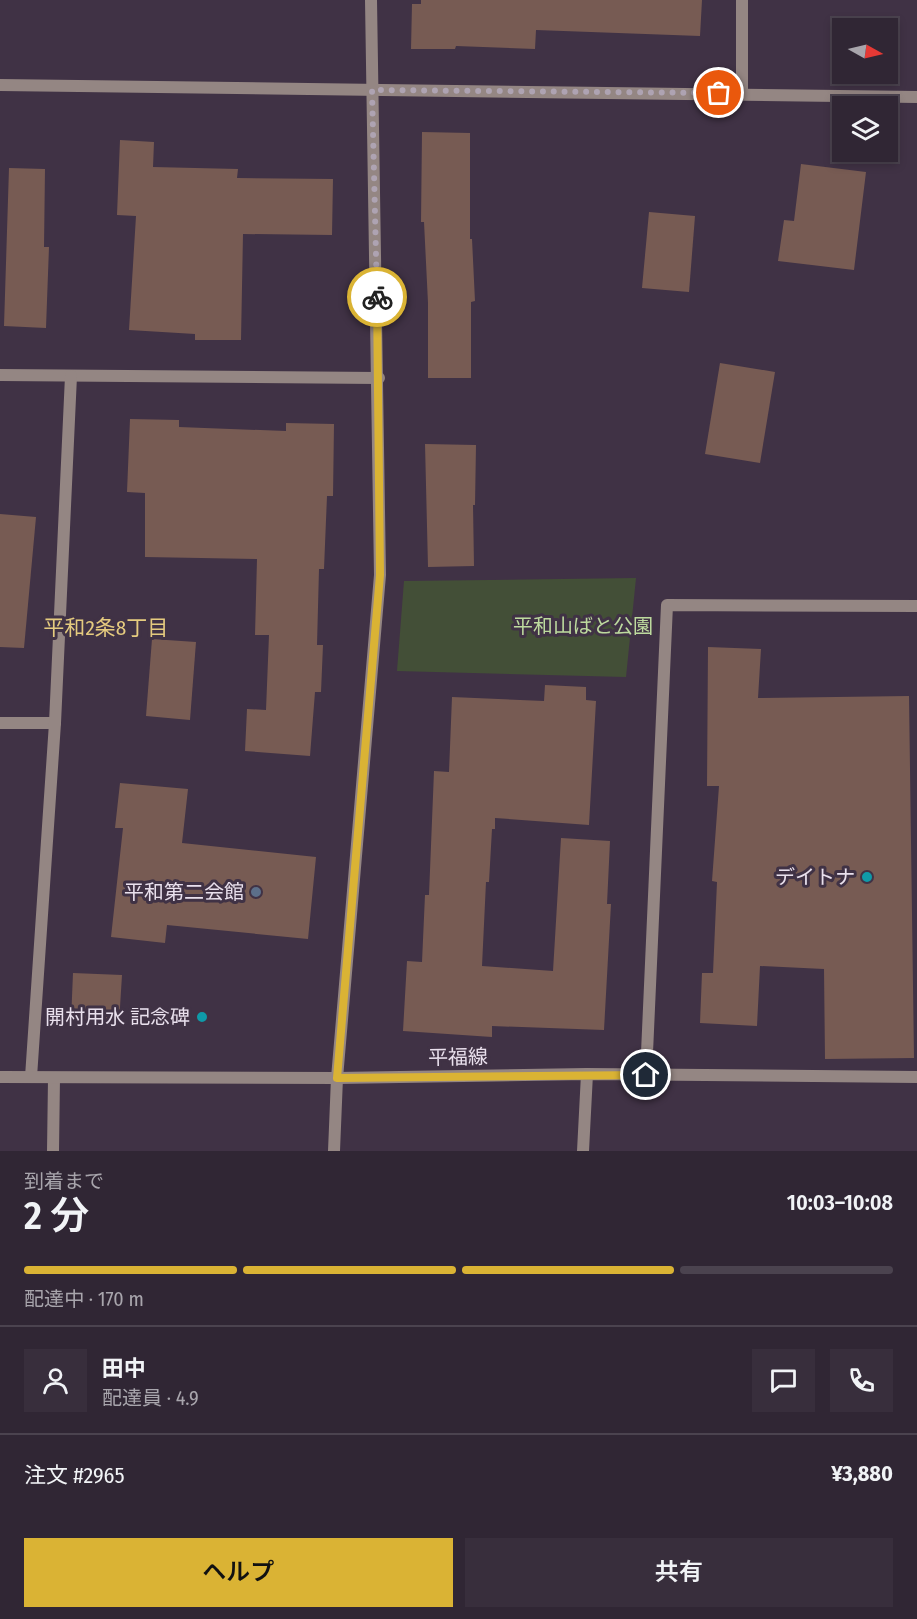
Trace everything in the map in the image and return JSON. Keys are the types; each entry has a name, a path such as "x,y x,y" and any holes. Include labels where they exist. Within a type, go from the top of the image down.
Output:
{"street":[{"path":"334,1151 337,1078 380,575 379,378 371,0"},
{"path":"742,0 742,94"},
{"path":"0,85 917,97"},
{"path":"0,375 379,378"},
{"path":"31,1077 56,723 71,376"},
{"path":"646,1075 667,605 917,606"},
{"path":"0,723 56,723"},
{"path":"583,1151 587,1074"},
{"name":"平福線","path":"0,1077 337,1078 587,1074 917,1077"},
{"path":"53,1151 54,1078"}],"green space":[{"name":"平和山ばと公園","path":"636,578 626,677 397,671 404,581"}],"building":[{"path":"421,0 702,0 700,36 536,30 535,49 456,46 455,49 411,49 412,4 421,4"},
{"path":"422,132 470,133 470,239 472,239 475,301 471,302 471,378 428,378 428,303 424,222 421,222"},
{"path":"120,140 154,142 153,167 238,169 237,178 333,179 332,235 243,234 241,340 195,340 195,334 129,330 136,216 117,215"},
{"path":"801,164 866,172 854,270 778,261 784,220 794,221"},
{"path":"9,168 45,169 44,247 49,247 46,328 4,326"},
{"path":"649,212 695,216 689,292 642,288"},
{"path":"720,363 775,372 760,463 705,454"},
{"path":"130,419 179,420 179,427 286,431 286,423 334,424 333,496 327,496 324,569 319,569 317,645 323,645 321,692 315,692 310,756 245,751 247,709 266,710 269,635 255,635 257,559 145,557 145,493 127,492"},
{"path":"425,444 476,445 475,505 473,505 474,566 428,567"},
{"path":"0,514 36,517 24,648 0,647"},
{"path":"152,639 196,642 190,720 146,716"},
{"path":"708,647 761,649 758,698 909,696 914,1058 825,1059 824,969 760,966 757,1026 700,1023 702,973 713,973 717,882 712,881 719,786 707,786"},
{"path":"545,685 586,687 586,700 596,701 589,825 495,818 495,829 492,829 489,882 486,882 482,966 553,971 561,838 610,841 607,904 611,904 604,1030 492,1026 492,1037 403,1031 407,961 422,962 425,895 429,895 434,771 449,772 452,697 544,701"},
{"path":"120,783 188,789 182,843 316,857 308,939 167,925 165,943 111,937 123,828 115,828"},
{"path":"73,973 122,975 119,1023 71,1021"}],"way so far":[{"path":"377,297 372,90 719,93"}],"place":[{"name":"デイトナ","path":"867,877"},
{"name":"平和第二会館","path":"256,892"},
{"name":"開村用水 記念碑","path":"202,1017"}],"district":[{"name":"平和2条8丁目","path":"106,628"}],"route":[{"path":"377,297 380,575 337,1078 646,1075"}]}
